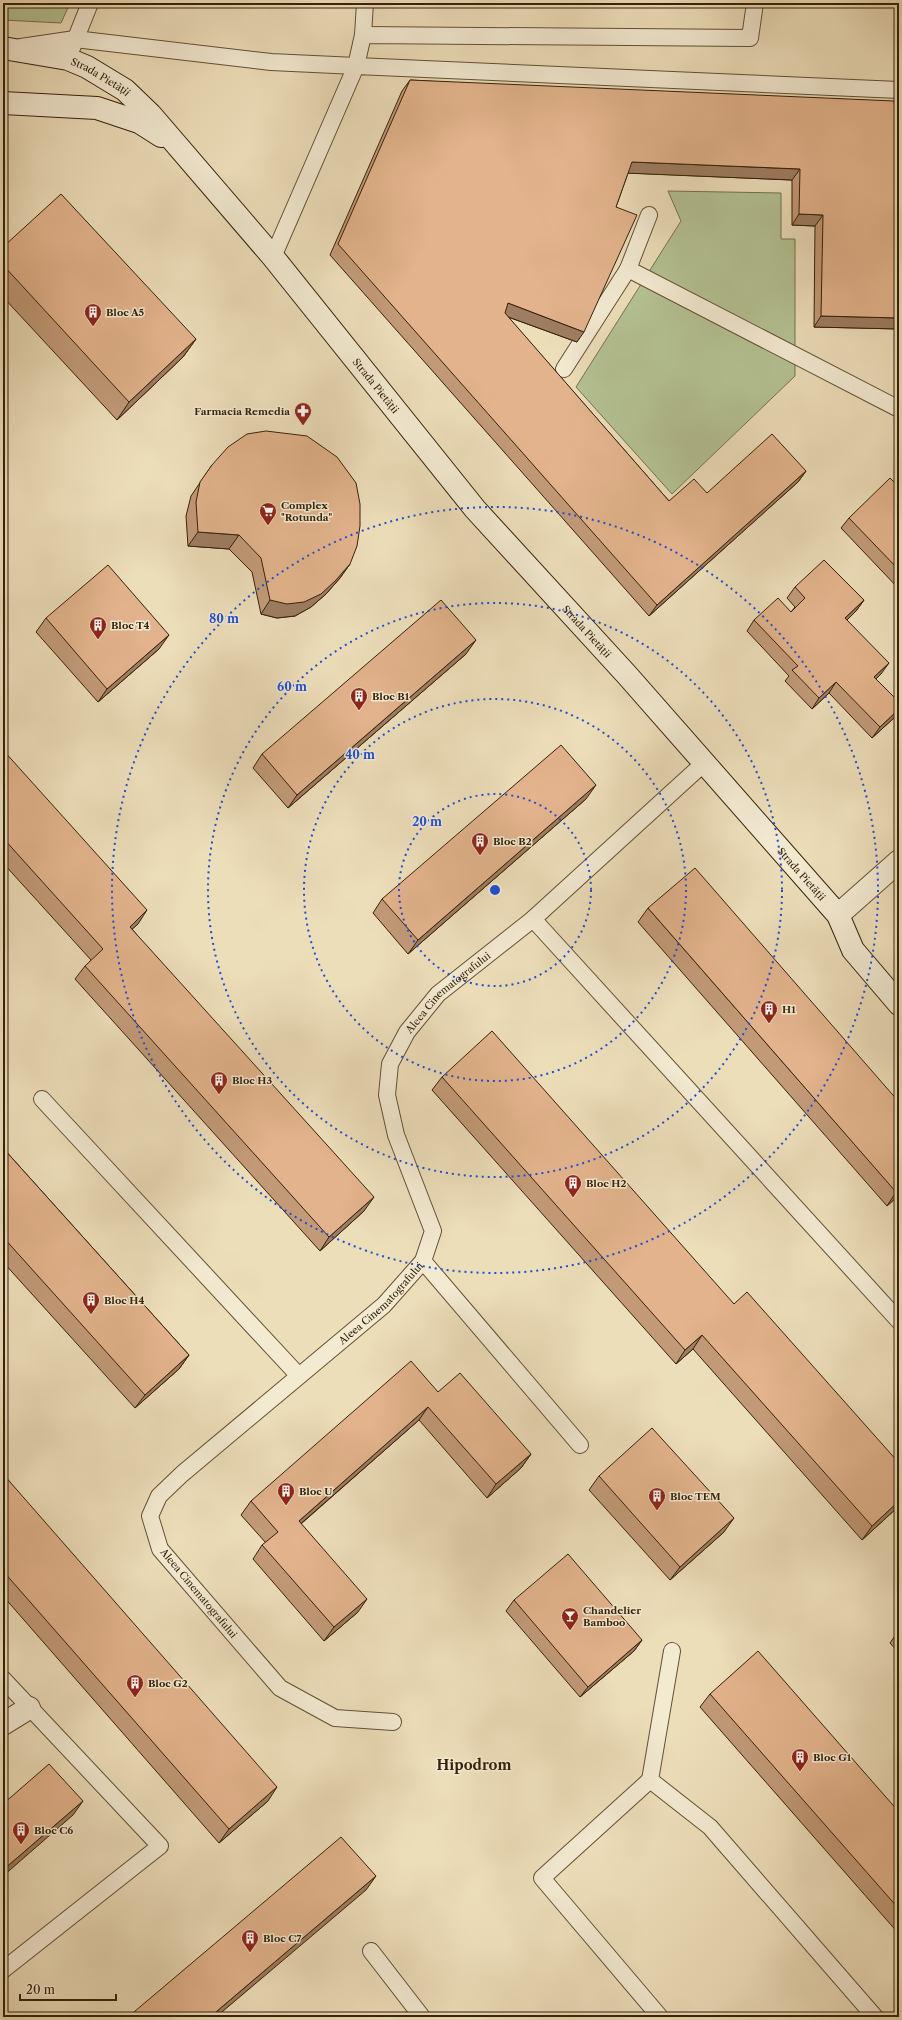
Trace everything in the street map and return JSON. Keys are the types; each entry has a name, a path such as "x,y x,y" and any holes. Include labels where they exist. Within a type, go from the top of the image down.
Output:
{"street":[{"name":"Strada Pietății","path":"6,48 71,49 101,74 125,90 152,116 175,145 273,257 475,509 627,675 703,764 838,915 853,950 899,1004"},
{"name":"Strada Pietății","path":"3,103 97,108 139,122 175,145"},
{"path":"838,915 899,861"},
{"path":"3,1724 29,1708"}],"lane":[{"path":"90,3 71,49 271,62 899,90"},
{"path":"273,257 356,66 363,35 365,3"},
{"path":"363,35 750,38 755,3"},
{"path":"564,369 628,269 649,214"},
{"path":"628,269 899,409"},
{"name":"Aleea Cinematografului","path":"394,1722 335,1718 280,1688 160,1549 150,1516 159,1496 182,1474 384,1305 423,1261 433,1231 396,1135 387,1095 390,1064 407,1032 438,994 533,919 703,764"},
{"path":"533,919 899,1321"},
{"path":"42,1098 299,1376"},
{"path":"423,1261 580,1445"},
{"path":"660,2017 542,1878 650,1780 672,1651"},
{"path":"3,1679 160,1846 3,1970"},
{"path":"650,1780 710,1827 875,2017"},
{"path":"371,1951 422,2017"}],"green space":[{"path":"3,3 70,3 61,23 3,20"},
{"path":"668,191 781,193 781,239 795,239 795,376 672,494 576,387 681,221"}],"building":[{"path":"410,80 894,101 895,109 899,109 899,318 821,316 823,215 799,214 800,169 632,162 616,207 637,215 584,332 508,303 505,313 669,501 694,479 707,493 772,434 806,471 657,605 338,244"},
{"name":"Bloc A5","path":"61,194 196,339 129,402 3,265 3,247"},
{"name":"Complex \"Rotunda\"","path":"266,431 307,436 337,457 356,483 360,504 360,526 357,546 350,564 321,594 304,602 287,604 270,600 261,558 239,535 198,532 196,502 200,482 212,465 228,447 247,434"},
{"path":"890,478 899,487 899,570 849,518"},
{"path":"824,560 864,600 845,618 889,663 874,677 899,702 899,709 880,727 836,682 819,698 792,670 798,666 754,620 778,598 791,612 805,598 795,587"},
{"name":"Bloc T4","path":"108,565 169,635 107,689 46,618"},
{"name":"Bloc B1","path":"441,600 476,640 297,795 262,754"},
{"name":"Bloc B2","path":"561,745 596,785 418,940 382,899"},
{"name":"Bloc H3","path":"3,750 147,910 130,927 374,1197 329,1237 85,966 103,949 3,838"},
{"name":"H1","path":"695,868 899,1102 899,1190 896,1192 648,908"},
{"name":"Bloc H2","path":"492,1031 734,1304 747,1292 899,1463 899,1501 872,1526 702,1335 685,1350 442,1077"},
{"name":"Bloc H4","path":"3,1148 189,1355 145,1395 3,1237"},
{"name":"Bloc U","path":"411,1361 438,1392 460,1373 531,1454 496,1484 428,1407 299,1521 367,1599 334,1627 262,1545 278,1532 251,1501"},
{"name":"Bloc TEM","path":"652,1428 734,1518 680,1567 599,1476"},
{"name":"Bloc G2","path":"3,1474 277,1787 229,1829 3,1571"},
{"name":"Chandelier Bamboo","path":"568,1554 642,1640 588,1687 514,1600"},
{"name":"Bloc G1","path":"758,1651 899,1812 899,1909 710,1694"},
{"name":"Bloc C6","path":"49,1764 83,1801 3,1870 3,1804"},
{"name":"Bloc C7","path":"341,1837 376,1876 210,2017 128,2017"}],"place":[{"name":"Bloc A5","path":"93,327"},
{"name":"Farmacia Remedia","path":"303,426"},
{"name":"Complex \"Rotunda\"","path":"268,526"},
{"name":"Bloc T4","path":"98,640"},
{"name":"Bloc B1","path":"359,711"},
{"name":"Bloc B2","path":"480,856"},
{"name":"H1","path":"769,1024"},
{"name":"Bloc H3","path":"219,1095"},
{"name":"Bloc H2","path":"573,1198"},
{"name":"Bloc H4","path":"91,1315"},
{"name":"Bloc U","path":"286,1506"},
{"name":"Bloc TEM","path":"657,1511"},
{"name":"Chandelier Bamboo","path":"570,1631"},
{"name":"Bloc G2","path":"135,1698"},
{"name":"Bloc G1","path":"800,1772"},
{"name":"Bloc C6","path":"21,1845"},
{"name":"Bloc C7","path":"250,1953"}],"district":[{"name":"Hipodrom","path":"474,1765"}]}
